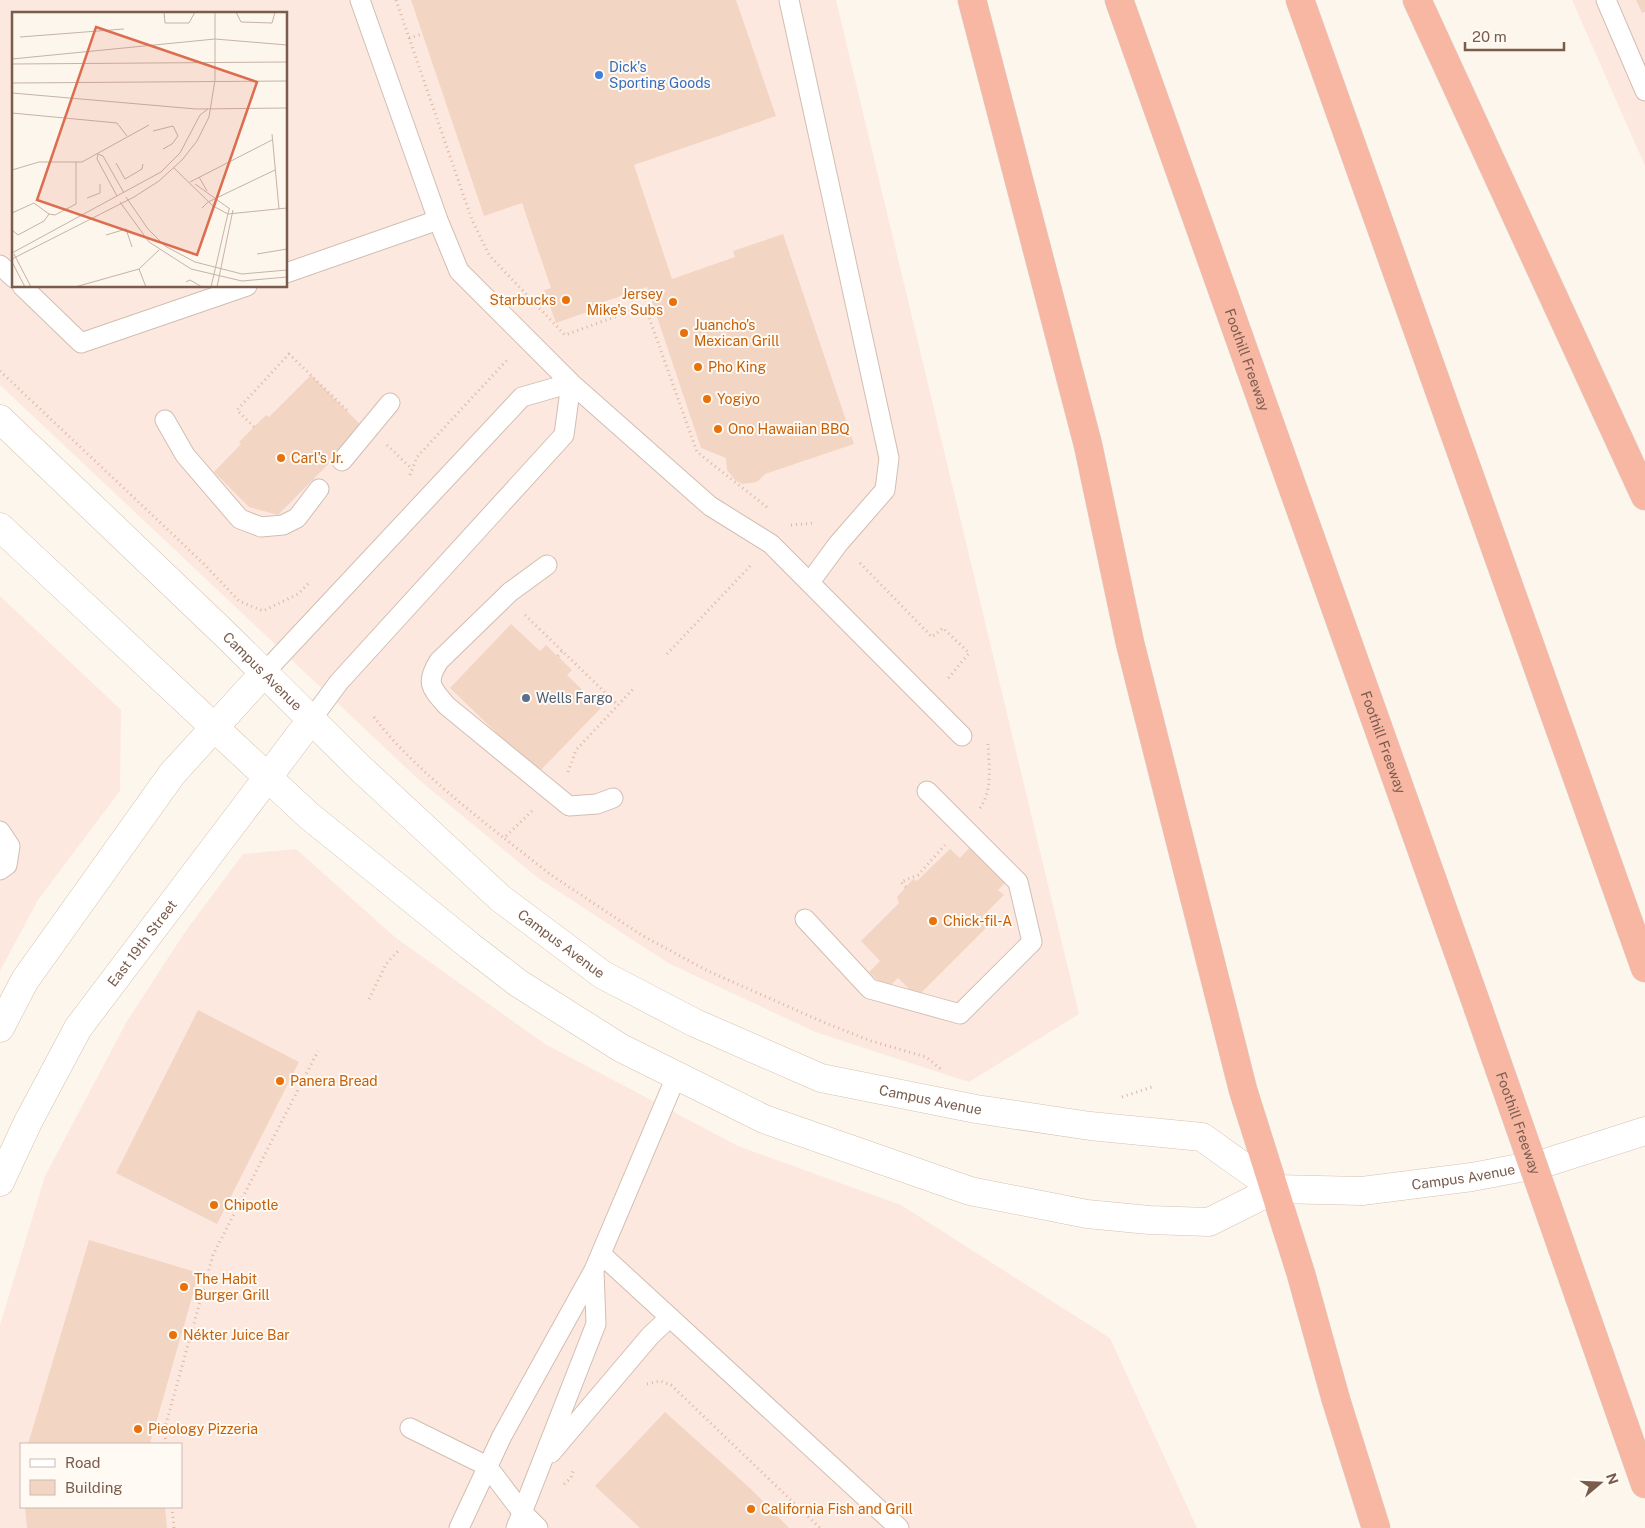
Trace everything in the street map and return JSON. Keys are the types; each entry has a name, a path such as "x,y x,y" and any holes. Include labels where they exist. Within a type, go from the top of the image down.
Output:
{"highway":[{"path":"972,0 1088,445 1130,643 1236,1062 1376,1528"},
{"name":"Foothill Freeway","path":"1119,0 1478,1008 1645,1484"},
{"path":"1300,0 1644,965"},
{"path":"1417,0 1645,496"}],"main road":[{"name":"Campus Avenue","path":"0,419 311,720 500,898 603,975 695,1023 821,1078 976,1108 1080,1125 1202,1138 1275,1189"},
{"name":"Campus Avenue","path":"0,527 308,815 518,983 621,1048 676,1077 764,1119 970,1192 1087,1214 1149,1220 1209,1222 1275,1189 1362,1191 1472,1177 1545,1162 1645,1131"},
{"path":"0,1028 25,980 166,782 264,673"},
{"name":"East 19th Street","path":"0,1182 28,1122 78,1028 311,720"}],"lane":[{"path":"360,0 438,220 459,271 572,383 710,506 771,544 962,736"},
{"path":"789,0 889,458 885,490 838,544 810,582"},
{"path":"1606,0 1645,91"},
{"path":"288,272 438,220"},
{"path":"0,265 12,276"},
{"path":"24,288 81,343 241,288"},
{"path":"264,673 522,397 572,383"},
{"path":"311,720 339,682 564,435 572,383"},
{"path":"342,461 390,403"},
{"path":"166,420 185,455 240,519 261,527 283,525 297,518 319,489"},
{"path":"546,566 510,592 439,661 431,674 431,689 447,706 569,806 597,804 613,798"},
{"path":"805,919 870,989 960,1014 1032,942 1018,882 927,791"},
{"path":"0,831 10,846 7,865 0,870"},
{"path":"459,1528 487,1466 597,1262 676,1077"},
{"path":"597,1262 670,1317 899,1528"},
{"path":"519,1520 596,1324 597,1262"},
{"path":"540,1466 650,1336 670,1317"},
{"path":"410,1428 487,1466 519,1520 538,1528"}],"path":[{"path":"396,0 472,220 489,255 566,335 645,306 697,452 774,513"},
{"path":"409,38 422,34"},
{"path":"254,427 237,410 289,354 368,430 412,469"},
{"path":"408,479 417,457 506,360"},
{"path":"0,371 204,564 239,601 263,611 298,594 312,579"},
{"path":"790,525 815,523"},
{"path":"667,654 753,563"},
{"path":"860,563 932,637 943,628 969,653 946,681 953,688"},
{"path":"521,612 618,705"},
{"path":"558,656 562,652"},
{"path":"504,838 566,776 576,750 634,688"},
{"path":"374,717 387,734 473,813 551,875 643,936 708,971 823,1022 871,1041 926,1057 943,1071"},
{"path":"977,811 986,800 989,780 986,737"},
{"path":"906,887 901,882 918,875 950,840"},
{"path":"369,999 386,964 398,951"},
{"path":"166,1443 164,1432 213,1255 318,1051"},
{"path":"1119,1098 1152,1087"},
{"path":"683,1398 820,1528"},
{"path":"172,1508 174,1528"}],"shaded area":[{"path":"0,0 836,0 1079,1014 969,1082 815,1032 668,963 538,878 419,780 0,385"},
{"path":"1572,0 1645,0 1645,166"},
{"path":"0,596 121,710 120,791 38,900 0,971"},
{"path":"296,849 396,938 545,1044 738,1146 901,1205 1110,1338 1197,1528 0,1528 0,1325 45,1176 127,1021 185,932 243,854"}],"building":[{"path":"411,0 736,0 776,116 634,165 672,279 735,257 733,251 783,234 854,444 765,474 757,482 743,484 736,481 727,470 726,458 701,448 647,287 592,306 593,310 556,323 544,290 551,288 522,203 484,216"},
{"path":"1636,0 1645,0 1645,12 1642,13"},
{"name":"Carl's Jr.","path":"311,375 364,428 278,515 249,507 214,472 241,444 239,442 266,415 269,417"},
{"name":"Wells Fargo","path":"511,624 540,651 546,645 572,670 567,675 601,708 538,773 450,688"},
{"name":"Chick-fil-A","path":"970,847 1005,883 998,890 1004,895 982,917 989,925 917,997 898,978 887,989 869,972 880,961 861,941 899,903 897,897 913,879 917,881 950,849 960,858"},
{"path":"198,1010 299,1062 217,1224 116,1173"},
{"path":"89,1240 199,1273 150,1443 28,1443"},
{"path":"665,1412 751,1489 789,1528 640,1528 595,1486"},
{"path":"25,1508 165,1508 167,1528 27,1528"}],"place":[{"name":"Dick's Sporting Goods","path":"599,75"},
{"name":"Starbucks","path":"566,300"},
{"name":"Jersey Mike's Subs","path":"673,302"},
{"name":"Juancho's Mexican Grill","path":"684,333"},
{"name":"Pho King","path":"698,367"},
{"name":"Yogiyo","path":"707,399"},
{"name":"Ono Hawaiian BBQ","path":"718,429"},
{"name":"Carl's Jr.","path":"281,458"},
{"name":"Wells Fargo","path":"526,698"},
{"name":"Chick-fil-A","path":"933,921"},
{"name":"Panera Bread","path":"280,1081"},
{"name":"Chipotle","path":"214,1205"},
{"name":"The Habit Burger Grill","path":"184,1287"},
{"name":"Nékter Juice Bar","path":"173,1335"},
{"name":"Pieology Pizzeria","path":"138,1429"},
{"name":"California Fish and Grill","path":"751,1509"}]}
